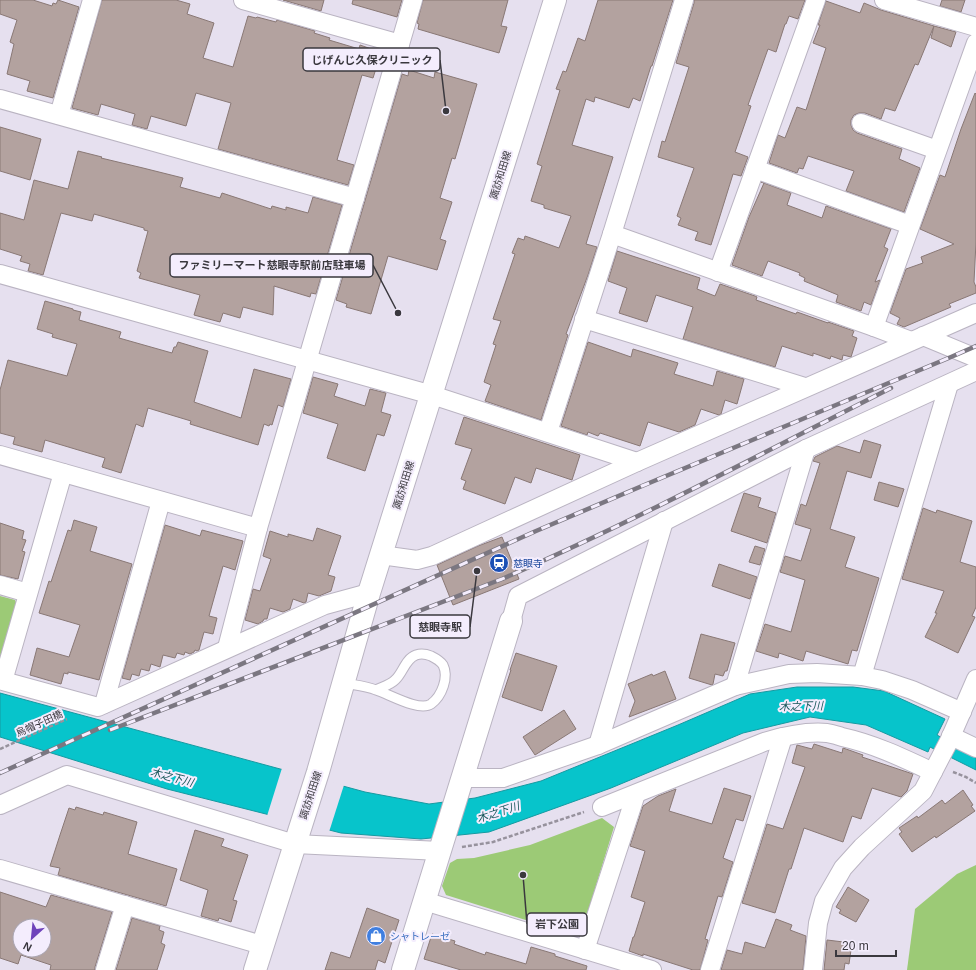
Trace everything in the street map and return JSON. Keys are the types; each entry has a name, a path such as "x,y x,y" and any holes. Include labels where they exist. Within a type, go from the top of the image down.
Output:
{"street":[{"path":"59,116 92,0"},
{"path":"243,0 400,44"},
{"path":"227,648 258,528 413,0"},
{"name":"諏訪和田線","path":"255,970 318,772 369,593 555,0"},
{"path":"548,432 612,234 684,0"},
{"path":"718,272 816,0"},
{"path":"884,0 976,27"},
{"path":"874,327 937,150 969,78 976,43"},
{"path":"0,99 355,198"},
{"path":"861,123 937,150"},
{"path":"755,169 910,225"},
{"path":"612,234 874,327 976,358"},
{"path":"0,274 432,395 637,462"},
{"path":"381,555 417,560 432,556 637,462 976,313"},
{"path":"584,319 805,388"},
{"path":"403,970 518,596 806,449 976,371"},
{"path":"862,676 949,384"},
{"path":"735,686 806,449"},
{"path":"0,455 258,528"},
{"path":"63,473 3,681 98,707 325,605 369,593"},
{"path":"104,704 161,501"},
{"path":"598,744 664,521"},
{"path":"0,585 28,593"},
{"path":"461,784 503,778 598,744 735,686 788,674 817,673 862,676 882,680 912,690 962,712"},
{"path":"813,970 818,923 824,901 843,868 862,847 923,790 950,738 976,679"},
{"path":"602,807 764,742 802,734 827,733 849,738 935,767"},
{"path":"710,970 783,737"},
{"path":"950,738 976,748"},
{"path":"0,805 67,775 297,838 442,846"},
{"path":"586,950 636,794"},
{"path":"0,869 262,945"},
{"path":"424,901 652,970"},
{"path":"105,970 125,905"}],"lane":[{"path":"344,683 376,690 407,703 421,706 430,704 439,696 444,684 446,673 442,664 435,658 424,654 415,655 407,662 395,680 376,690"}],"path":[{"name":"烏帽子田橋","path":"0,749 71,717"},
{"path":"442,846 493,842 602,807"}],"green space":[{"path":"0,596 15,600 18,607 0,667"},
{"path":"602,818 614,827 582,931 574,935 446,895 442,886 450,863 457,859 474,858 530,845"},
{"path":"976,865 976,970 907,970 915,909 957,874"}],"water":[{"name":"木之下川","path":"797,687 853,687 884,691 945,719 937,735 976,757 976,770 930,747 928,752 866,725 810,717 743,733 611,788 489,832 421,839 341,833 167,789 0,737 0,693 365,792 429,804 475,798 541,781 750,694"}],"pier":[{"path":"282,768 344,785 329,832 267,816"}],"building":[{"path":"0,0 33,0 52,6 53,3 56,4 58,0 79,7 53,98 27,91 30,81 7,74 14,44 10,42 17,20 0,14"},
{"path":"102,0 176,0 190,4 187,14 214,23 203,58 233,67 248,16 276,22 277,20 315,31 314,33 330,38 329,40 359,49 360,45 377,51 375,58 379,59 373,78 362,75 337,160 354,165 348,185 218,149 231,103 196,93 186,126 151,116 147,129 132,125 135,114 101,104 98,115 72,108"},
{"path":"283,0 324,0 321,11"},
{"path":"353,0 402,0 397,17 352,4"},
{"path":"423,0 508,0 501,26 507,27 499,53 418,29 419,24 417,23"},
{"path":"598,0 673,0 640,101 633,98 629,108 595,97 594,102 586,99 572,145 613,157 586,244 597,247 566,334 568,335 541,420 485,401 491,385 484,382 496,345 493,344 501,321 493,319 515,254 512,253 518,238 524,240 525,236 559,248 571,216 544,208 544,205 531,201 542,166 537,164 560,90 556,89 563,71 566,72 578,38 585,41"},
{"path":"694,0 805,0 798,19 789,16 776,52 768,49 748,105 751,106 735,152 748,157 741,176 733,174 711,245 695,240 698,232 678,225 681,218 677,216 694,168 658,157 662,141 665,142 689,67 676,63"},
{"path":"942,0 965,0 961,12 940,6"},
{"path":"826,1 860,13 864,3 881,10 934,26 918,65 915,64 895,111 885,108 881,119 865,113 859,113 854,115 851,120 853,130 857,133 902,149 899,159 920,168 904,212 846,191 854,171 808,156 803,169 799,168 797,173 769,163 778,135 785,138 797,107 806,110 826,48 813,43 820,25 818,25"},
{"path":"934,26 956,32 951,47 931,38"},
{"path":"409,70 434,78 435,72 477,84 455,159 452,158 440,198 452,202 440,239 446,241 437,270 388,256 371,314 346,307 347,304 336,300 402,74 408,76"},
{"path":"975,93 976,242 974,282 976,293 949,304 951,307 904,327 897,324 900,318 890,313 906,269 923,263 921,257 954,244 920,229 940,175 945,177"},
{"path":"0,127 41,139 30,180 0,171"},
{"path":"78,151 183,178 180,187 220,198 222,193 271,209 272,206 286,210 286,207 308,213 313,197 342,205 316,294 311,293 310,297 274,286 273,315 243,307 240,318 223,313 220,322 194,315 200,295 139,278 141,273 137,271 148,231 144,230 144,228 94,214 92,221 61,213 43,275 28,271 30,264 20,261 22,256 0,249 0,213 24,220 34,180 68,189"},
{"path":"764,183 791,193 787,205 822,218 826,206 891,229 884,247 888,249 875,282 880,280 871,305 864,302 861,311 836,302 838,295 804,281 805,278 799,275 800,273 768,261 762,276 732,265 749,217"},
{"path":"617,251 700,278 697,289 715,296 720,284 755,296 757,297 756,300 796,314 797,312 854,331 852,336 857,338 851,357 843,355 842,360 831,356 830,359 813,353 813,356 782,346 775,367 683,339 693,307 656,295 647,322 619,313 627,288 608,281"},
{"path":"45,301 81,312 79,320 121,332 119,338 172,353 178,342 208,351 194,402 241,418 254,369 291,379 283,407 278,405 272,425 270,424 269,426 264,424 258,445 190,424 191,421 148,408 143,427 136,424 121,473 102,467 105,458 45,440 42,452 13,444 15,437 0,433 0,390 8,360 67,376 77,344 52,337 53,334 37,329"},
{"path":"588,342 631,357 633,349 678,363 674,374 713,386 717,371 744,379 737,404 725,400 721,414 719,415 701,409 695,425 679,432 648,422 640,446 600,433 598,436 588,432 587,435 561,426"},
{"path":"313,377 338,384 334,396 365,406 370,389 386,393 381,412 391,415 384,436 377,434 365,471 327,458 338,424 303,413"},
{"path":"464,417 580,455 572,480 536,468 531,483 515,477 505,504 463,489 466,481 461,479 472,449 455,444"},
{"path":"864,440 881,445 871,478 847,471 830,529 855,537 845,567 879,578 857,651 852,650 848,664 806,651 803,661 779,653 778,658 756,651 765,624 791,632 805,580 780,572 785,556 801,561 811,529 795,524 801,504 806,506 820,463 813,461 815,457 837,446 860,453"},
{"path":"879,482 904,489 898,507 874,500"},
{"path":"744,493 761,498 758,507 776,513 767,543 731,531"},
{"path":"923,508 936,513 937,510 972,521 960,562 976,567 976,607 972,616 975,617 958,653 925,637 937,613 935,613 944,591 902,579"},
{"path":"74,520 97,527 90,551 132,564 99,680 68,672 68,674 64,673 61,684 30,675 37,648 69,657 80,625 39,613 68,530 71,531"},
{"path":"0,523 24,531 22,539 26,540 22,551 25,552 18,579 0,575"},
{"path":"165,525 200,536 202,530 243,541 235,570 223,566 209,616 217,618 213,634 204,632 199,650 195,650 190,654 185,652 184,655 177,653 175,658 163,655 160,667 151,664 149,671 141,669 139,676 132,674 130,680 122,678"},
{"path":"317,528 341,536 328,575 335,577 331,591 319,596 308,593 306,602 304,603 293,599 290,609 283,612 270,608 267,619 264,619 258,624 245,620 253,589 260,591 271,559 263,556 270,531 288,537 288,534 313,541"},
{"path":"502,537 519,579 453,605 437,565 478,546"},
{"path":"755,546 765,549 760,565 749,562"},
{"path":"719,564 757,577 750,599 712,586"},
{"path":"701,634 735,643 727,671 725,671 723,676 715,674 712,685 689,678"},
{"path":"516,653 557,666 542,711 502,697"},
{"path":"665,671 676,699 629,717 635,701 628,684 652,674 653,676"},
{"path":"564,710 576,729 535,755 523,737"},
{"path":"814,744 842,753 843,748 863,755 862,757 913,774 907,791 901,797 872,788 861,819 852,816 843,842 804,828 775,913 742,903 767,824 783,829 805,767 792,763 797,745 812,749"},
{"path":"724,788 751,796 743,821 736,819 723,858 733,862 722,897 718,896 705,939 708,940 700,970 693,970 629,951 645,902 631,897 645,851 630,846 643,806 658,796 676,789 669,811 712,824"},
{"path":"963,790 973,805 971,806 975,811 936,838 935,836 912,852 899,834 902,832 899,828 917,816 918,818 942,800 945,804"},
{"path":"76,807 103,815 104,812 137,822 128,854 177,869 166,906 58,875 60,868 50,866 69,808 75,810"},
{"path":"195,830 224,839 221,846 248,855 233,900 237,901 231,922 219,918 218,921 201,916 208,890 180,880"},
{"path":"848,887 869,900 856,922 839,913 841,910 836,907"},
{"path":"0,892 46,907 51,895 112,912 95,970 50,970 51,965 30,958 52,958 52,918 12,918 12,958 20,958 18,964 0,958"},
{"path":"367,908 399,920 385,963 378,960 375,970 325,970 331,952 350,958"},
{"path":"132,918 160,926 159,930 164,932 161,943 165,945 157,970 116,970"},
{"path":"776,919 792,925 790,930 806,936 803,970 721,970 727,950 742,954 745,942 765,948"},
{"path":"432,934 455,941 454,944 485,955 486,952 526,964 531,947 587,966 586,970 461,970 424,959"},
{"path":"827,940 852,943 849,964 845,963 844,970 824,970"}],"railway":[{"path":"0,773 536,531 976,346"},
{"path":"110,730 502,579 650,510 891,388"}],"place":[{"name":"じげんじ久保クリニック","path":"446,111"},
{"name":"ファミリーマート慈眼寺駅前店駐車場","path":"398,313"},
{"name":"慈眼寺","path":"499,563"},
{"name":"慈眼寺駅","path":"477,571"},
{"name":"岩下公園","path":"523,875"},
{"name":"シャトレーゼ","path":"376,936"}]}
